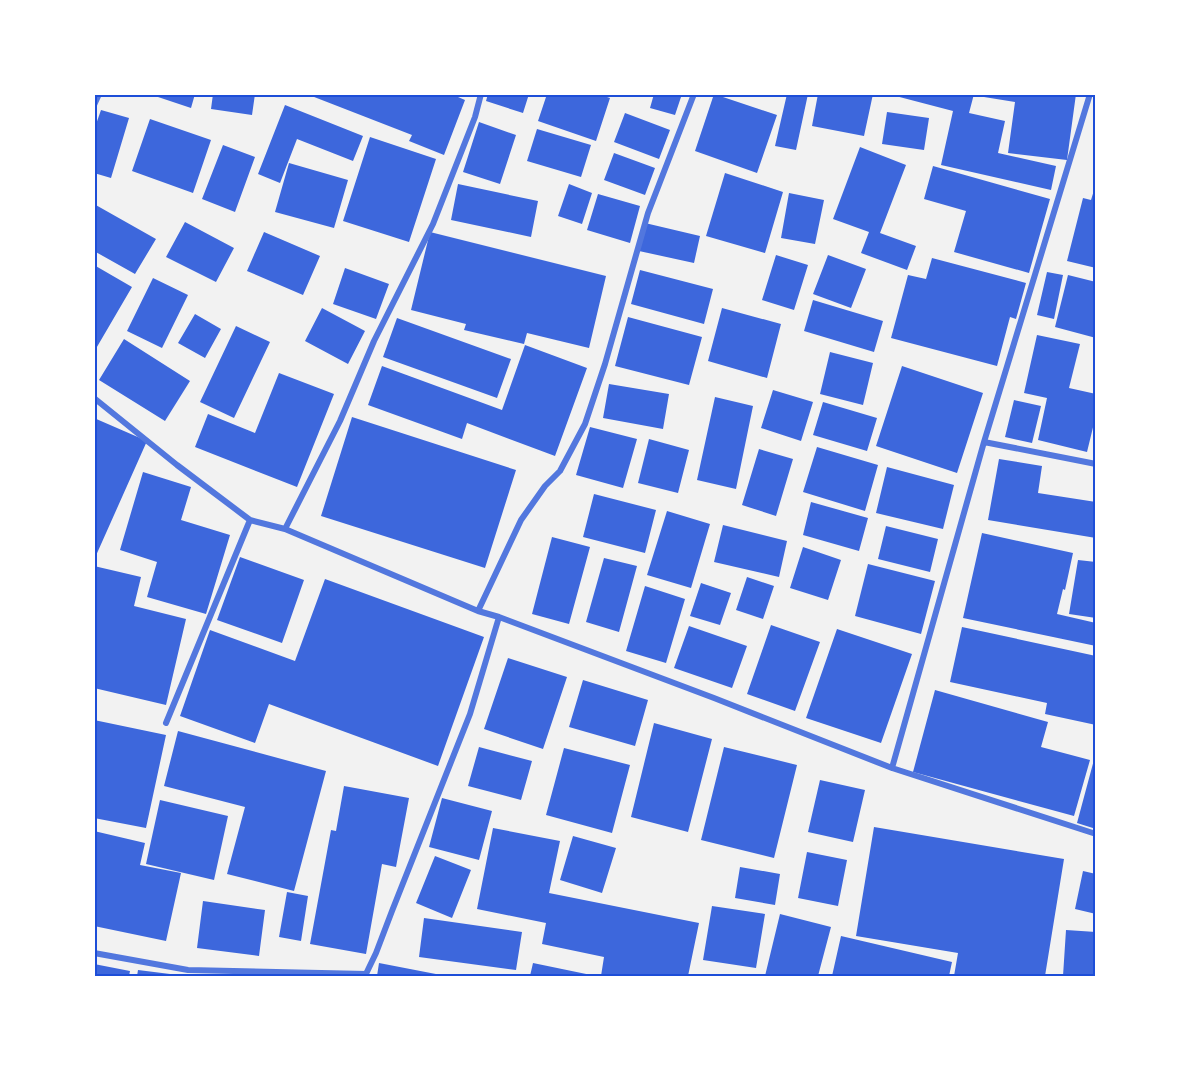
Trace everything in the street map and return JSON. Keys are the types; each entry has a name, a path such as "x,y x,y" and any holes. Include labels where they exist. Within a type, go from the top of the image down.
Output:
{"street":[{"path":"94,105 99,94"},
{"path":"285,530 340,421 374,342 433,224 475,117 481,94"},
{"path":"478,611 521,520 545,486 560,471 585,424 605,364 648,213 694,94"},
{"path":"892,768 984,442 1090,94"},
{"path":"94,398 250,520 285,530 478,611 500,617 892,768 1095,834"},
{"path":"984,442 1095,464"},
{"path":"166,723 250,520"},
{"path":"94,952 188,970 365,975 376,953 470,714 500,617"}],"building":[{"path":"149,94 195,94 191,108"},
{"path":"213,94 255,94 252,115 211,109"},
{"path":"451,94 465,100 444,155 409,141 412,135 309,95"},
{"path":"488,94 529,94 523,113 486,101"},
{"path":"547,94 598,94 610,98 596,141 538,121"},
{"path":"654,94 682,94 675,115 650,108"},
{"path":"714,94 777,115 757,173 695,151"},
{"path":"787,94 808,94 796,150 775,146"},
{"path":"818,94 873,94 864,136 812,126"},
{"path":"888,94 974,94 969,113 1005,121 998,153 1056,166 1051,190 941,165 953,111"},
{"path":"984,94 1076,94 1067,160 1008,153 1015,102 984,97"},
{"path":"285,105 363,136 353,161 297,139 280,183 258,174"},
{"path":"101,110 129,118 111,178 94,173 94,130"},
{"path":"887,112 929,118 924,150 882,144"},
{"path":"625,113 670,130 659,159 614,142"},
{"path":"150,119 211,140 193,193 132,171"},
{"path":"479,122 516,135 500,184 463,172"},
{"path":"537,129 591,145 581,177 527,161"},
{"path":"370,137 436,159 409,242 343,221"},
{"path":"223,145 255,157 235,212 202,199"},
{"path":"860,147 906,165 880,233 916,246 907,270 861,253 869,232 833,219"},
{"path":"614,153 655,168 645,195 604,180"},
{"path":"289,163 348,180 334,228 275,212"},
{"path":"933,166 1050,199 1029,273 954,252 966,211 924,199"},
{"path":"725,173 783,192 765,253 706,236"},
{"path":"458,184 538,201 531,237 451,220"},
{"path":"569,184 592,193 582,224 558,216"},
{"path":"1095,187 1096,268 1067,261 1083,198 1091,200"},
{"path":"789,193 824,200 815,244 781,238"},
{"path":"598,194 640,206 630,243 587,230"},
{"path":"94,204 156,239 135,274 94,251"},
{"path":"185,222 234,248 216,282 166,257"},
{"path":"645,223 700,236 694,263 639,251"},
{"path":"264,232 320,256 303,295 247,271"},
{"path":"430,232 606,276 589,348 527,333 524,344 464,330 466,324 411,310"},
{"path":"776,255 808,265 794,310 762,300"},
{"path":"828,255 866,269 851,308 813,294"},
{"path":"932,258 1026,283 1016,319 1010,317 997,366 891,338 908,275 926,279"},
{"path":"94,265 132,287 94,352"},
{"path":"345,268 389,284 376,319 333,304"},
{"path":"640,270 713,289 704,324 631,304"},
{"path":"1047,272 1063,275 1054,319 1037,315"},
{"path":"1068,275 1096,282 1096,338 1055,327"},
{"path":"153,278 188,295 162,348 127,331"},
{"path":"813,300 883,321 874,352 804,331"},
{"path":"322,308 365,331 348,364 305,341"},
{"path":"722,308 781,324 767,378 708,361"},
{"path":"195,314 221,329 205,358 178,343"},
{"path":"628,317 702,337 689,385 615,366"},
{"path":"397,318 511,359 497,398 383,357"},
{"path":"236,326 270,342 234,418 200,402"},
{"path":"1037,335 1080,344 1069,388 1096,394 1096,415 1087,452 1038,440 1047,398 1024,393"},
{"path":"124,339 190,381 165,421 99,380"},
{"path":"525,345 587,368 555,456 467,423 462,439 368,405 382,366 502,410"},
{"path":"830,352 873,363 863,405 820,394"},
{"path":"902,366 983,393 957,473 876,446"},
{"path":"279,373 334,394 297,487 195,447 208,414 255,433"},
{"path":"609,384 669,394 663,429 603,418"},
{"path":"773,390 813,402 801,441 761,428"},
{"path":"715,397 753,406 736,489 697,480"},
{"path":"1014,400 1041,406 1032,443 1005,437"},
{"path":"823,402 877,418 867,451 813,435"},
{"path":"352,417 516,470 485,568 321,516"},
{"path":"94,418 147,441 94,560"},
{"path":"590,427 637,439 623,488 576,475"},
{"path":"649,439 689,450 678,493 638,483"},
{"path":"817,447 878,465 865,511 803,492"},
{"path":"759,449 793,459 776,516 742,505"},
{"path":"999,459 1042,466 1038,493 1096,502 1096,538 988,520"},
{"path":"887,467 954,485 943,529 876,513"},
{"path":"143,472 191,487 181,520 230,535 206,614 147,597 157,562 120,550"},
{"path":"594,494 656,510 645,553 583,537"},
{"path":"811,502 868,518 859,551 803,535"},
{"path":"667,511 710,524 691,588 647,575"},
{"path":"723,525 787,541 779,577 714,562"},
{"path":"886,526 938,539 930,572 878,559"},
{"path":"982,533 1073,553 1057,614 1096,623 1096,646 963,618"},
{"path":"552,537 590,547 569,624 532,614"},
{"path":"803,547 841,560 828,600 790,588"},
{"path":"240,557 304,580 282,643 217,620"},
{"path":"604,558 637,566 619,632 586,622"},
{"path":"1078,560 1096,562 1096,618 1069,614"},
{"path":"868,564 935,581 921,634 855,616"},
{"path":"94,566 141,577 134,606 186,619 166,705 94,688"},
{"path":"747,577 774,586 763,619 736,610"},
{"path":"325,579 484,637 438,766 269,704 255,743 180,716 210,630 295,661"},
{"path":"701,583 731,593 720,625 690,616"},
{"path":"645,586 685,599 666,663 626,651"},
{"path":"771,625 820,642 795,711 747,694"},
{"path":"689,626 747,646 732,688 674,668"},
{"path":"962,627 1096,656 1096,725 1045,714 1047,703 950,682"},
{"path":"837,629 912,654 881,743 806,718"},
{"path":"508,658 567,677 543,749 484,729"},
{"path":"583,680 648,700 635,746 569,727"},
{"path":"935,690 1048,722 1041,747 1090,760 1074,816 913,772"},
{"path":"94,720 166,735 146,828 94,818"},
{"path":"654,723 712,739 688,832 631,817"},
{"path":"178,731 326,771 294,891 227,874 245,807 164,786"},
{"path":"479,747 532,761 521,800 468,786"},
{"path":"724,747 797,765 774,858 701,840"},
{"path":"564,748 630,765 612,833 546,815"},
{"path":"1096,756 1096,829 1077,823"},
{"path":"820,780 865,790 853,842 808,832"},
{"path":"344,786 409,798 396,867 382,864 366,954 310,944 331,830 336,831"},
{"path":"442,798 492,811 479,860 429,847"},
{"path":"160,800 228,816 214,880 146,864"},
{"path":"874,827 1064,859 1045,976 954,976 958,953 856,936"},
{"path":"493,828 560,841 549,893 699,923 688,976 601,976 604,957 542,944 546,923 477,909"},
{"path":"94,831 145,843 140,865 181,873 166,941 94,926"},
{"path":"573,836 616,848 602,893 560,880"},
{"path":"807,852 847,860 838,906 798,898"},
{"path":"435,856 471,870 452,918 416,903"},
{"path":"740,867 780,874 775,905 735,898"},
{"path":"1083,871 1096,874 1096,914 1075,909"},
{"path":"287,892 308,896 301,941 279,937"},
{"path":"203,901 265,910 259,956 197,948"},
{"path":"712,906 765,914 756,968 703,960"},
{"path":"780,914 831,927 818,976 765,976"},
{"path":"424,918 522,932 516,970 419,957"},
{"path":"1066,930 1096,932 1096,976 1063,976"},
{"path":"841,936 952,962 949,976 832,976"},
{"path":"379,963 441,975 441,976 377,976"},
{"path":"533,963 591,975 591,976 530,976"},
{"path":"94,964 130,971 129,976 94,976"},
{"path":"138,970 178,975 137,976"}]}
